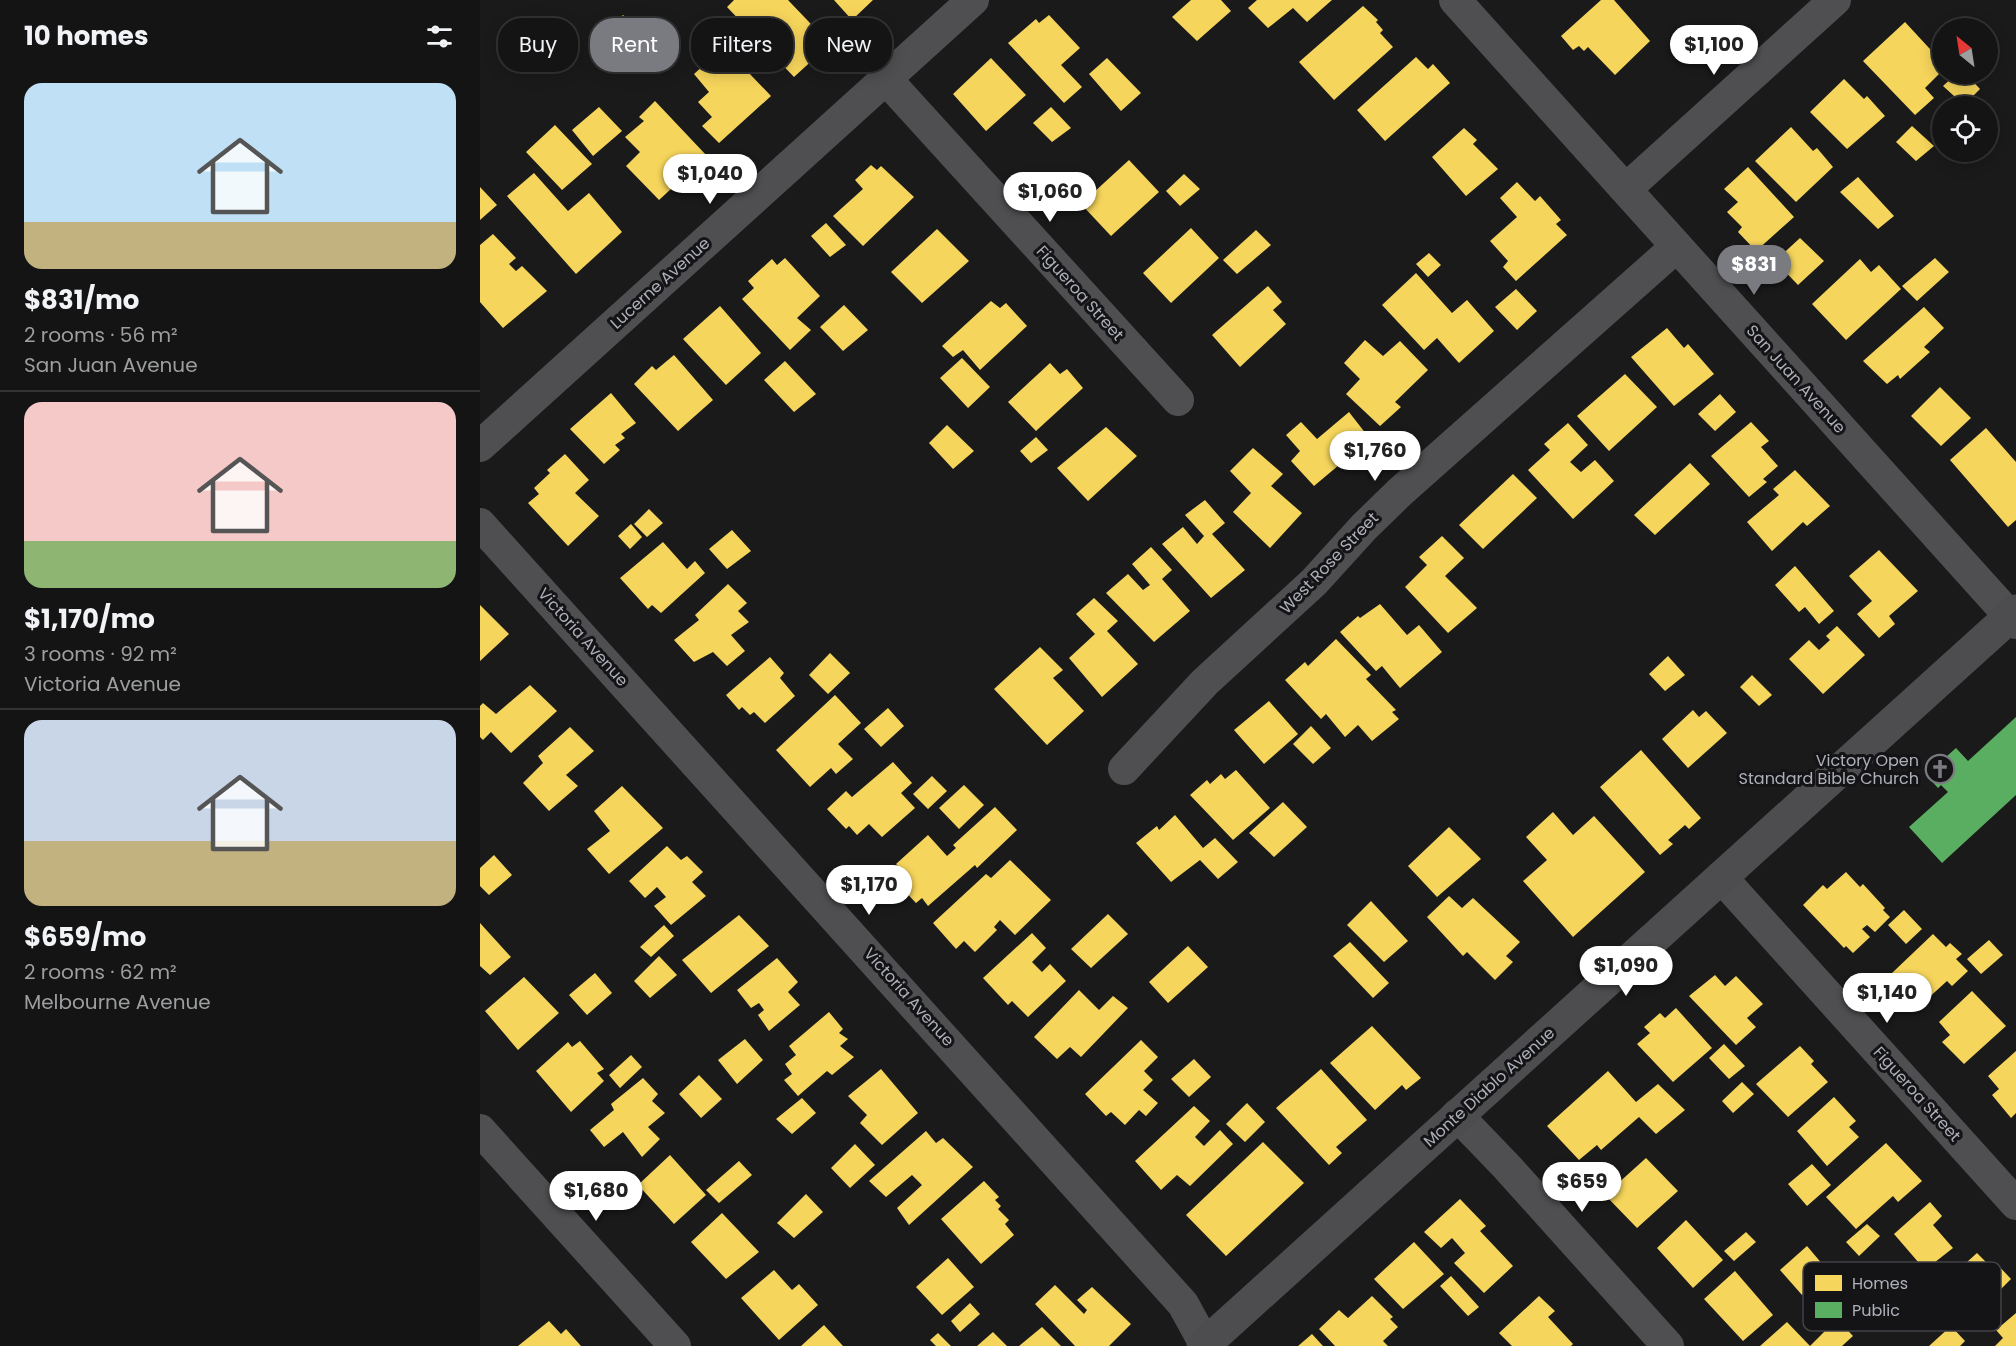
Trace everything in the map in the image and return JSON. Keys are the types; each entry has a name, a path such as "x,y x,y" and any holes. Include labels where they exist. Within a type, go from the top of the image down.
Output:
{"street":[{"name":"Lucerne Avenue","path":"480,446 973,0"},
{"name":"San Juan Avenue","path":"1455,0 1676,247 2014,617"},
{"path":"1626,189 1835,0"},
{"name":"Figueroa Street","path":"886,79 1178,400"},
{"name":"West Rose Street","path":"1124,769 1205,682 1314,582 1392,499 1676,247"},
{"name":"Victoria Avenue","path":"480,524 1184,1304 1204,1345"},
{"name":"Monte Diablo Avenue","path":"1204,1345 1721,877 2014,617"},
{"name":"Figueroa Street","path":"1721,877 2016,1204"},
{"path":"1457,1115 1508,1167 1668,1346"},
{"path":"480,1130 670,1344"}],"building: Homes":[{"path":"734,0 788,0 805,18 805,67 794,77 789,72 793,72 793,18 738,18 727,7"},
{"path":"834,0 873,0 854,18 850,18"},
{"path":"1191,0 1221,0 1231,11 1197,41 1172,17"},
{"path":"1257,0 1332,0 1307,22 1293,8 1268,28 1248,8"},
{"path":"1601,0 1614,0 1650,41 1615,75 1588,47 1584,51 1579,46 1573,50 1561,36"},
{"path":"1363,6 1378,20 1376,22 1383,30 1380,33 1393,47 1334,100 1299,62"},
{"path":"1049,15 1080,48 1061,65 1082,87 1064,103 1008,43 1036,19 1039,23"},
{"path":"1905,22 1932,51 1932,81 1925,88 1932,96 1932,100 1915,115 1863,61"},
{"path":"1416,57 1428,69 1433,64 1450,83 1385,141 1357,110"},
{"path":"991,58 1026,95 986,131 953,94"},
{"path":"1107,58 1141,93 1121,111 1089,74"},
{"path":"696,72 748,72 771,96 719,143 702,126 712,117 698,102 709,92 694,74"},
{"path":"1844,79 1864,99 1867,96 1885,116 1847,149 1810,112"},
{"path":"1945,84 1975,84 1980,89 1973,96 1954,96 1943,86"},
{"path":"655,101 707,156 659,200 626,166 640,152 625,137 644,121 639,117"},
{"path":"599,107 622,131 593,156 572,130"},
{"path":"1051,107 1071,128 1052,142 1033,123"},
{"path":"555,125 592,164 562,190 526,152"},
{"path":"1912,126 1932,144 1932,148 1916,161 1896,142"},
{"path":"1791,127 1813,151 1817,148 1833,167 1796,202 1755,161"},
{"path":"1464,128 1477,140 1473,144 1498,169 1466,196 1432,157"},
{"path":"1129,160 1159,192 1111,236 1081,204"},
{"path":"871,165 877,170 881,166 914,197 863,246 833,216 863,189 855,180"},
{"path":"1748,167 1794,217 1756,251 1738,232 1742,227 1727,212 1738,202 1724,189"},
{"path":"534,173 568,211 589,193 622,232 576,274 507,196"},
{"path":"1184,174 1200,189 1180,206 1166,191"},
{"path":"1858,177 1894,216 1878,229 1840,192"},
{"path":"1517,182 1535,201 1540,196 1561,220 1556,224 1567,235 1516,281 1503,267 1508,261 1490,241 1517,217 1500,198"},
{"path":"480,187 497,205 480,220"},
{"path":"826,223 846,245 830,257 811,236"},
{"path":"1191,228 1219,258 1171,303 1143,273"},
{"path":"937,229 969,261 922,303 891,272"},
{"path":"1256,230 1271,245 1237,274 1223,260"},
{"path":"493,234 516,258 509,264 516,271 522,266 547,291 503,328 480,302 480,245"},
{"path":"1800,238 1824,261 1798,285 1775,261"},
{"path":"1429,253 1441,265 1428,277 1416,264"},
{"path":"785,258 820,296 797,318 811,330 790,350 742,299 754,288 748,281 772,259 777,265"},
{"path":"1935,258 1949,272 1917,301 1902,286"},
{"path":"1860,259 1871,272 1879,265 1901,289 1846,340 1812,304"},
{"path":"1416,273 1452,313 1467,300 1494,331 1459,363 1437,338 1424,350 1382,305"},
{"path":"1268,286 1282,302 1273,310 1286,324 1240,367 1212,335"},
{"path":"1516,289 1537,311 1517,330 1495,307"},
{"path":"991,301 1000,308 1006,303 1027,326 980,370 963,350 953,357 942,346"},
{"path":"844,305 868,330 843,351 820,327"},
{"path":"720,306 761,353 726,385 683,339"},
{"path":"1924,307 1944,328 1924,347 1930,352 1900,379 1898,375 1887,384 1863,361"},
{"path":"1667,328 1684,348 1688,344 1714,374 1674,406 1631,357"},
{"path":"1365,340 1383,356 1400,341 1428,370 1395,402 1401,407 1380,426 1346,394 1360,379 1344,363"},
{"path":"674,355 713,400 678,431 634,384 652,366 656,370"},
{"path":"962,358 990,387 968,408 940,378"},
{"path":"785,361 816,394 794,412 764,380"},
{"path":"1050,363 1060,374 1067,369 1083,388 1036,431 1008,402"},
{"path":"1625,374 1657,407 1609,451 1577,416"},
{"path":"1940,387 1971,418 1941,446 1911,416"},
{"path":"611,393 636,423 621,434 625,438 615,445 620,450 604,464 570,429"},
{"path":"1720,394 1736,412 1715,431 1698,414"},
{"path":"1349,412 1370,439 1314,486 1291,461 1300,451 1286,435 1301,422 1317,439"},
{"path":"1751,422 1769,441 1761,447 1778,466 1763,479 1767,482 1749,497 1711,456"},
{"path":"1568,423 1588,445 1570,462 1581,472 1595,460 1614,481 1573,519 1528,470 1550,450 1544,444"},
{"path":"947,425 974,451 953,469 929,443"},
{"path":"1106,427 1137,456 1088,501 1057,468"},
{"path":"1986,428 2016,462 2016,520 2008,527 1950,460"},
{"path":"1036,437 1048,450 1031,463 1020,451"},
{"path":"1253,448 1283,474 1271,486 1302,513 1270,548 1233,512 1251,493 1230,471"},
{"path":"565,454 589,480 575,493 599,516 568,546 528,503 539,494 534,488 550,473 547,470"},
{"path":"1690,463 1710,484 1655,535 1634,515"},
{"path":"1795,470 1830,506 1807,526 1803,522 1772,551 1747,522 1779,495 1773,489"},
{"path":"1513,474 1537,498 1483,549 1459,525"},
{"path":"1205,500 1225,523 1212,534 1245,570 1211,598 1162,544 1183,527 1197,544 1204,536 1185,515"},
{"path":"649,509 663,523 647,537 634,524"},
{"path":"631,524 642,537 630,549 618,536"},
{"path":"732,530 751,551 727,569 709,549"},
{"path":"1442,536 1464,558 1445,576 1477,608 1448,633 1405,587 1427,565 1419,557"},
{"path":"663,542 687,569 695,561 705,573 661,613 652,605 648,609 620,578"},
{"path":"1151,547 1172,570 1162,579 1190,611 1154,642 1106,593 1128,574 1143,590 1150,585 1132,564"},
{"path":"1879,550 1918,591 1889,616 1895,624 1879,638 1857,614 1872,601 1849,576"},
{"path":"1795,566 1834,611 1819,624 1805,607 1799,612 1775,585"},
{"path":"728,584 747,603 738,611 749,622 731,635 745,651 727,666 713,652 694,662 674,640 699,620 695,615"},
{"path":"1094,598 1118,621 1107,631 1138,664 1102,697 1069,658 1095,634 1076,614"},
{"path":"1380,604 1407,635 1419,625 1442,652 1400,688 1382,666 1376,671 1340,632 1358,616 1360,618"},
{"path":"480,605 509,634 480,661"},
{"path":"1837,626 1865,655 1823,694 1789,659 1809,640 1819,650 1830,640 1826,636"},
{"path":"1336,639 1371,675 1366,679 1396,710 1392,712 1399,719 1372,741 1358,725 1345,737 1326,714 1321,719 1285,680 1305,662 1308,666"},
{"path":"1040,647 1063,670 1053,678 1084,711 1047,745 994,689"},
{"path":"830,653 850,673 828,694 809,675"},
{"path":"1668,656 1685,675 1665,691 1649,674"},
{"path":"770,657 784,673 780,678 795,696 765,723 754,712 750,715 742,707 739,710 726,695"},
{"path":"1752,675 1772,695 1759,706 1740,687"},
{"path":"530,685 557,711 511,753 491,732 483,740 480,737 480,706 483,703 496,714"},
{"path":"835,695 861,723 838,744 853,759 836,774 831,768 810,787 776,750"},
{"path":"1269,701 1298,734 1264,764 1234,730"},
{"path":"888,708 904,726 881,747 864,729"},
{"path":"1693,710 1699,717 1706,711 1727,733 1688,768 1662,739"},
{"path":"1311,726 1331,748 1313,764 1293,744"},
{"path":"570,727 594,751 566,775 578,786 549,811 523,783 543,763 538,756"},
{"path":"1641,750 1701,818 1689,829 1685,825 1668,840 1673,844 1660,855 1600,787"},
{"path":"893,762 912,783 901,793 915,808 882,837 869,824 857,835 849,826 846,829 827,809 846,791 852,797"},
{"path":"1236,770 1270,808 1233,840 1190,795 1207,780 1210,784 1221,774 1225,779"},
{"path":"932,776 947,791 928,809 913,794"},
{"path":"964,785 984,805 959,829 939,808"},
{"path":"622,786 663,828 609,874 587,849 610,831 594,811"},
{"path":"1283,802 1307,827 1274,857 1249,833"},
{"path":"995,807 1017,830 977,868 975,865 928,906 922,898 916,903 894,880 904,872 896,864 928,835 947,856 956,848 953,845"},
{"path":"1553,812 1573,835 1594,816 1645,872 1573,937 1523,881 1547,860 1526,837"},
{"path":"1175,815 1203,848 1215,838 1238,862 1218,879 1200,860 1171,882 1136,843 1157,826 1159,830"},
{"path":"1449,827 1481,859 1437,897 1408,866"},
{"path":"667,846 681,860 687,856 703,872 692,882 706,896 671,925 654,906 666,897 657,887 645,898 629,881"},
{"path":"494,855 512,875 489,895 480,886 480,868"},
{"path":"1010,860 1051,900 1015,935 1000,920 994,927 997,930 975,952 964,941 956,949 933,923 986,874 991,878"},
{"path":"1846,872 1860,887 1863,884 1885,908 1883,910 1890,917 1875,932 1867,925 1862,929 1870,937 1853,953 1846,946 1844,948 1803,905 1823,885 1827,889"},
{"path":"1449,896 1462,908 1473,898 1520,942 1506,956 1513,962 1495,980 1467,952 1463,956 1427,917"},
{"path":"1371,901 1408,941 1384,962 1347,925"},
{"path":"1904,910 1922,929 1906,944 1888,925"},
{"path":"1108,914 1128,934 1091,968 1071,949"},
{"path":"739,915 769,946 711,993 682,960"},
{"path":"480,923 511,957 490,975 480,966"},
{"path":"664,925 674,936 651,957 640,947"},
{"path":"1032,933 1046,948 1032,962 1042,972 1050,964 1066,981 1028,1017 1012,1001 1008,1005 983,978"},
{"path":"1933,934 1946,947 1950,943 1962,954 1956,959 1968,971 1952,986 1947,981 1914,1011 1895,991 1902,984 1892,973"},
{"path":"1989,940 2003,955 1981,974 1967,959"},
{"path":"1350,942 1389,983 1373,998 1333,956"},
{"path":"1188,946 1208,967 1168,1003 1149,982"},
{"path":"659,956 677,975 650,998 634,981"},
{"path":"777,958 798,982 788,992 800,1005 769,1031 758,1015 764,1010 759,1003 751,1008 737,990"},
{"path":"595,973 612,993 587,1015 569,995"},
{"path":"1715,975 1725,986 1736,976 1763,1004 1747,1018 1756,1027 1736,1045 1689,996"},
{"path":"524,977 559,1013 518,1050 485,1011"},
{"path":"1079,990 1099,1010 1113,996 1128,1008 1081,1057 1070,1047 1057,1059 1034,1037"},
{"path":"1972,991 2006,1026 1964,1064 1942,1042 1950,1035 1939,1022"},
{"path":"1676,1008 1712,1048 1673,1082 1637,1044 1650,1033 1644,1027 1660,1013 1665,1018"},
{"path":"829,1012 843,1029 839,1033 848,1039 840,1046 854,1057 832,1075 827,1071 798,1096 784,1080 792,1074 785,1064 796,1055 789,1046"},
{"path":"1372,1026 1421,1078 1406,1090 1402,1085 1375,1110 1330,1063"},
{"path":"745,1039 763,1060 737,1084 718,1060"},
{"path":"1141,1040 1158,1057 1144,1071 1153,1080 1143,1090 1158,1103 1146,1116 1139,1110 1125,1125 1111,1112 1106,1116 1085,1094"},
{"path":"580,1041 604,1069 597,1073 604,1081 571,1112 536,1071 568,1042 572,1047"},
{"path":"1724,1044 1745,1066 1729,1079 1709,1058"},
{"path":"1800,1046 1814,1061 1811,1064 1828,1082 1788,1117 1756,1084"},
{"path":"2016,1051 2016,1113 2011,1118 1992,1095 1999,1089 1988,1076"},
{"path":"631,1055 642,1067 620,1088 609,1075"},
{"path":"1194,1059 1211,1077 1189,1097 1171,1079"},
{"path":"881,1069 918,1113 882,1145 860,1123 867,1115 848,1096"},
{"path":"1321,1069 1367,1120 1336,1147 1342,1153 1329,1165 1276,1108"},
{"path":"1608,1071 1636,1102 1658,1084 1685,1110 1656,1134 1639,1117 1601,1150 1597,1145 1579,1160 1547,1126"},
{"path":"699,1075 722,1099 701,1118 679,1094"},
{"path":"643,1078 658,1094 652,1101 665,1113 648,1127 660,1139 642,1157 623,1132 604,1147 590,1130 614,1110 611,1104"},
{"path":"1742,1082 1754,1094 1733,1113 1722,1101"},
{"path":"1834,1097 1856,1121 1849,1127 1859,1137 1827,1166 1797,1131"},
{"path":"802,1098 816,1113 792,1134 776,1119"},
{"path":"1247,1103 1265,1122 1245,1142 1226,1124"},
{"path":"1194,1106 1210,1121 1195,1137 1204,1146 1220,1130 1233,1144 1190,1186 1177,1175 1161,1190 1135,1161"},
{"path":"926,1131 936,1143 943,1138 973,1167 909,1225 897,1208 922,1185 912,1175 886,1197 869,1181"},
{"path":"1263,1142 1304,1183 1226,1256 1186,1215"},
{"path":"1886,1143 1922,1181 1898,1202 1893,1196 1856,1229 1826,1197"},
{"path":"855,1144 875,1165 850,1188 831,1168"},
{"path":"670,1155 706,1195 674,1224 638,1185"},
{"path":"1646,1158 1678,1191 1637,1228 1605,1195"},
{"path":"739,1161 752,1175 719,1203 706,1190"},
{"path":"1812,1164 1831,1185 1807,1206 1788,1184"},
{"path":"984,1181 999,1197 995,1200 1001,1206 998,1209 1009,1220 1005,1224 1014,1235 981,1264 941,1219"},
{"path":"806,1194 823,1212 794,1238 777,1223"},
{"path":"1460,1199 1486,1226 1480,1231 1513,1266 1484,1293 1454,1263 1465,1253 1452,1238 1441,1248 1424,1232"},
{"path":"1930,1202 1942,1216 1933,1225 1953,1248 1935,1262 1918,1262 1894,1234"},
{"path":"722,1213 759,1252 726,1279 691,1242"},
{"path":"1686,1220 1723,1260 1693,1288 1657,1248"},
{"path":"1867,1224 1880,1236 1859,1256 1846,1242"},
{"path":"1746,1232 1756,1242 1734,1261 1724,1251"},
{"path":"1414,1242 1444,1274 1403,1309 1374,1279"},
{"path":"1807,1246 1821,1262 1803,1262 1802,1295 1780,1270"},
{"path":"1977,1253 1986,1262 1967,1262"},
{"path":"948,1258 974,1287 942,1315 916,1287"},
{"path":"2001,1268 2011,1279 2001,1289"},
{"path":"774,1270 792,1290 799,1284 818,1305 779,1340 741,1298"},
{"path":"1735,1271 1773,1315 1743,1341 1704,1299"},
{"path":"1451,1276 1479,1307 1468,1316 1440,1286"},
{"path":"1055,1285 1084,1314 1087,1310 1077,1300 1092,1287 1131,1324 1109,1346 1075,1346 1035,1304"},
{"path":"1372,1296 1393,1317 1390,1319 1398,1327 1383,1341 1388,1346 1335,1346 1319,1329 1339,1310 1348,1318"},
{"path":"1539,1296 1555,1311 1548,1317 1573,1344 1571,1346 1512,1346 1499,1333"},
{"path":"970,1303 980,1314 960,1332 951,1321"},
{"path":"2016,1313 2016,1346 1995,1346 2003,1338 1997,1331 2001,1331 2001,1326"},
{"path":"549,1321 561,1334 566,1329 581,1346 518,1346"},
{"path":"1787,1322 1810,1346 1760,1346"},
{"path":"824,1325 843,1346 801,1346"},
{"path":"1042,1327 1061,1346 1019,1346"},
{"path":"1825,1331 1848,1331 1853,1336 1842,1346 1810,1346"},
{"path":"1946,1331 1956,1331 1965,1341 1960,1346 1929,1346"},
{"path":"993,1332 1007,1346 977,1346"},
{"path":"938,1333 951,1346 936,1346 930,1340"},
{"path":"1312,1334 1323,1346 1298,1346"}],"building: Public":[{"path":"2016,717 2016,795 1942,863 1909,827 1948,792 1941,785 1938,788 1926,775 1956,748 1968,761"}],"place":[{"name":"Victory Open Standard Bible Church","path":"1940,769"}]}
